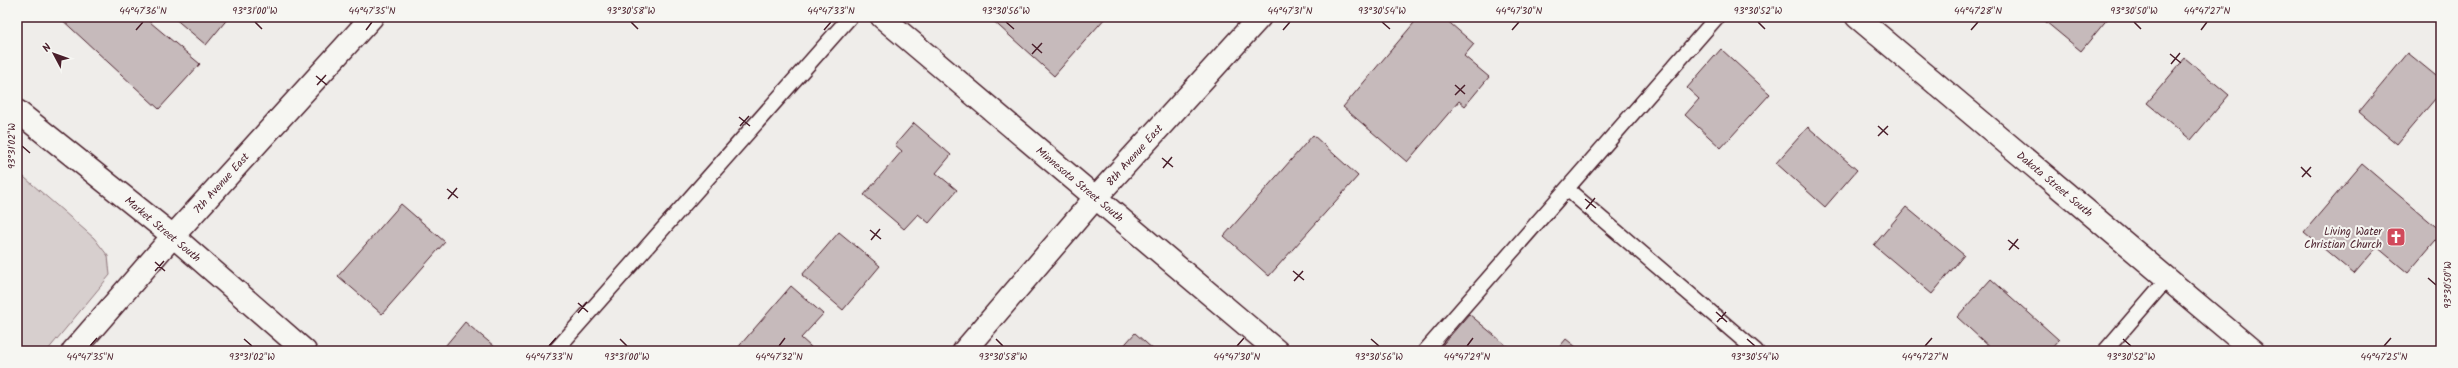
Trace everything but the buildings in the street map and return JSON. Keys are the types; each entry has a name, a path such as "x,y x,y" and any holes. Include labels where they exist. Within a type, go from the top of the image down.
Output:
{"street":[{"name":"7th Avenue East","path":"73,351 173,236 372,17"},
{"name":"Minnesota Street South","path":"882,17 1277,351"},
{"name":"8th Avenue East","path":"964,351 1096,197 1260,17"},
{"name":"Dakota Street South","path":"1857,17 2253,351"},
{"name":"Market Street South","path":"17,110 173,236 305,351"}],"lane":[{"path":"556,351 850,17"},
{"path":"1425,351 1718,17"},
{"path":"1567,189 1756,351"},
{"path":"2105,351 2167,278"}],"shaded area":[{"path":"17,171 94,238 108,256 110,275 47,351 17,351"}],"place":[{"name":"Living Water Christian Church","path":"2396,237"}]}
